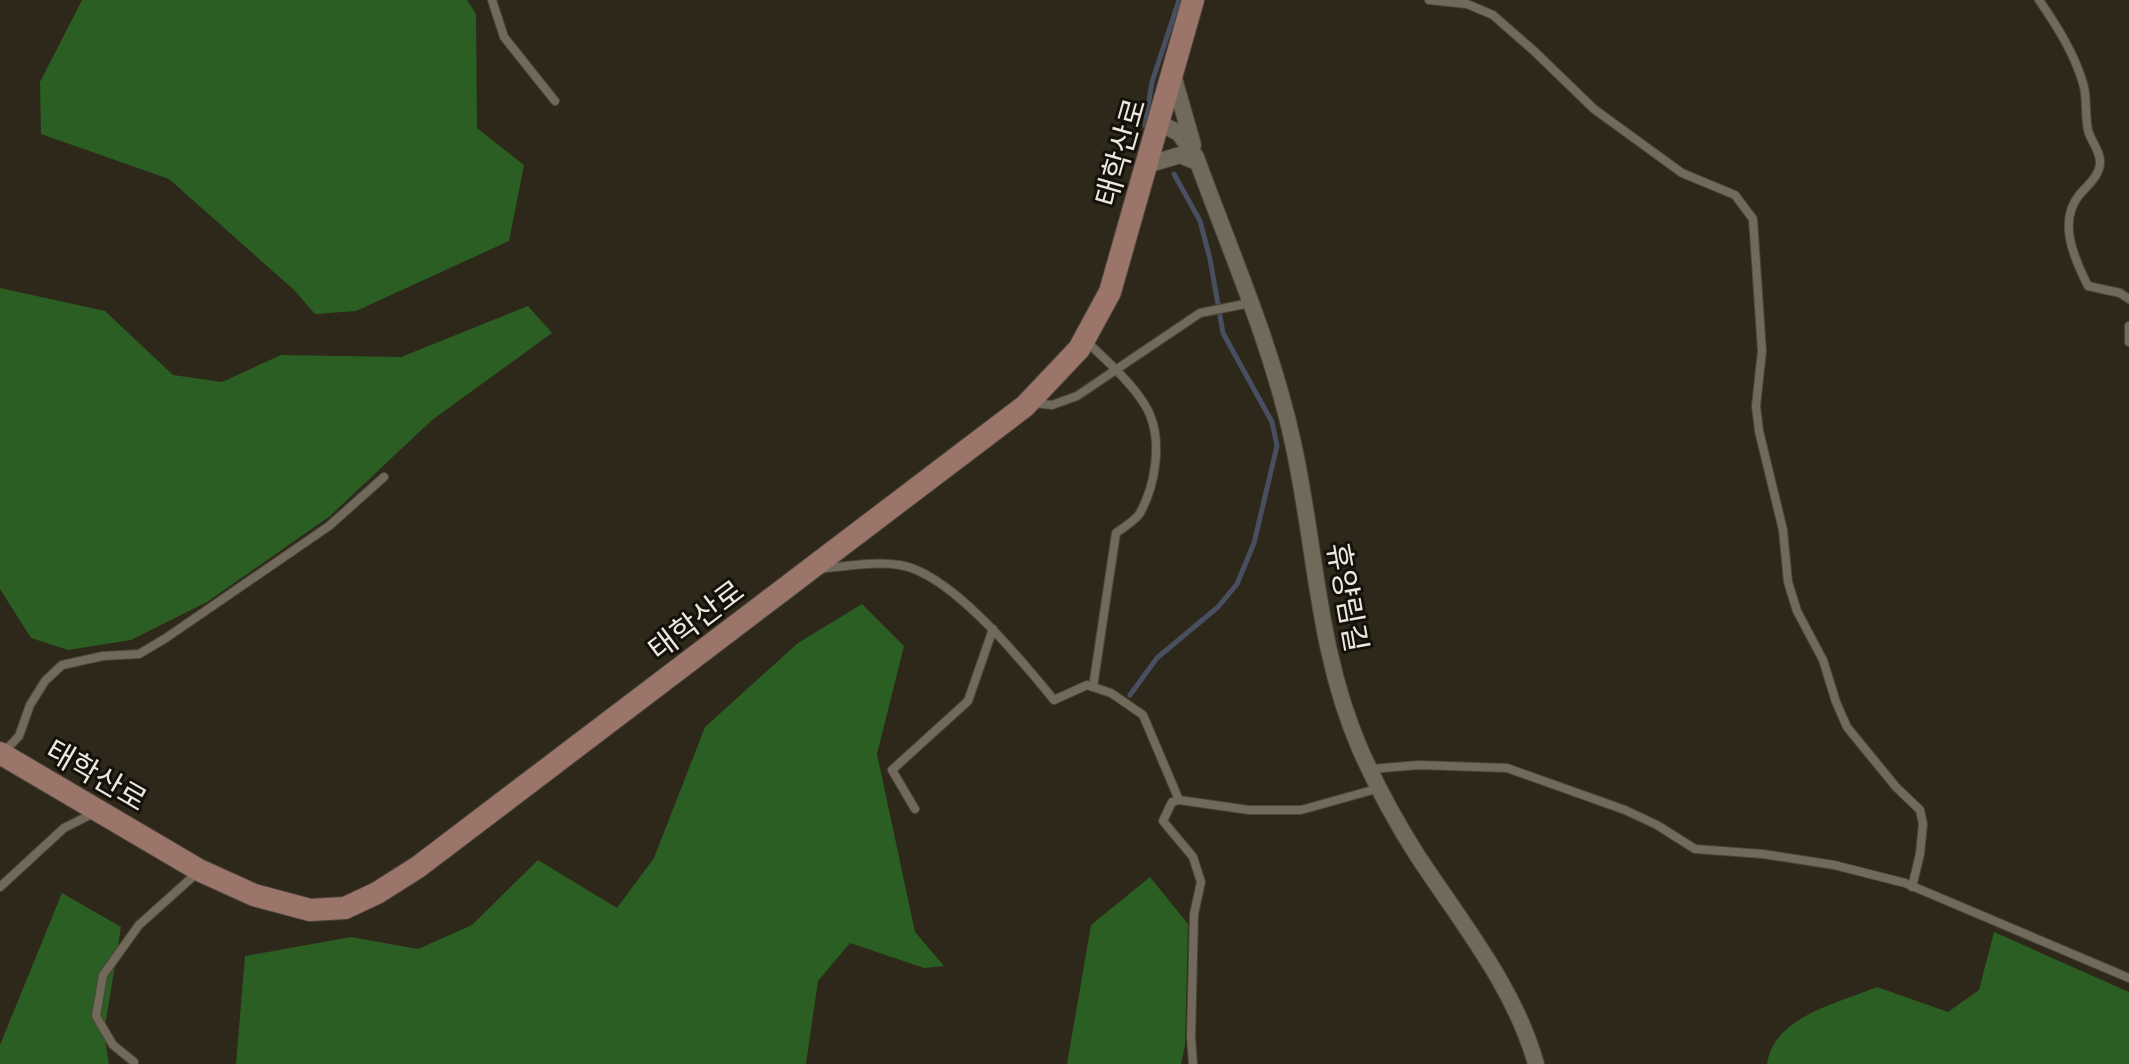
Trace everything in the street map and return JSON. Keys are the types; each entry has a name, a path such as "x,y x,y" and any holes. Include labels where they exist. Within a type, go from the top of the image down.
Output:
{"street":[{"name":"태학산로","path":"1,754 199,870 254,895 310,910 345,908 377,893 431,858 1029,402 1079,349 1110,292 1193,0"},
{"path":"1172,74 1197,162"},
{"name":"휴양림길","path":"1159,123 1179,133 1197,162 1269,353 1293,440 1308,515 1329,658 1360,748 1416,853 1473,936 1513,1004 1536,1064"},
{"path":"1147,165 1180,155 1197,162"}],"lane":[{"path":"492,0 504,37 555,101"},
{"path":"1429,0 1467,4 1493,15 1594,109 1682,173 1735,195 1753,219 1762,351 1756,406 1783,530 1788,582 1797,611 1823,660 1847,727 1896,787 1920,810 1923,824 1920,854 1912,887"},
{"path":"2039,0 2057,26 2077,69 2084,88 2088,130 2098,150 2100,164 2096,176 2075,200 2069,214 2068,231 2078,265 2088,286 2120,293 2129,299"},
{"path":"1029,402 1052,405 1077,396 1200,313 1250,303"},
{"path":"2129,326 2129,342"},
{"path":"1085,339 1117,371 1150,415 1157,451 1150,486 1139,515 1116,533 1093,687"},
{"path":"1,754 19,736 30,705 45,681 62,665 103,656 139,654 157,644 329,526 384,477"},
{"path":"808,571 855,565 901,565 930,576 1005,640 1054,700 1087,685 1111,693 1143,715 1179,800"},
{"path":"915,809 892,770 968,701 993,629"},
{"path":"1371,769 1419,765 1507,768 1625,810 1657,825 1695,849 1763,854 1834,865 1912,887 2129,978"},
{"path":"1193,1064 1194,914 1201,882 1193,857 1163,821 1172,802 1179,800 1249,810 1301,810 1380,788"},
{"path":"0,887 64,828 100,811"},
{"path":"134,1062 113,1045 96,1016 103,975 139,925 199,870"}],"green space":[{"path":"82,0 467,0 476,14 477,128 524,165 509,241 356,311 315,314 294,290 169,179 41,134 40,82"},
{"path":"0,288 105,311 173,375 222,382 281,355 401,357 528,306 552,333 432,420 330,516 207,602 131,640 68,650 31,638 0,589"},
{"path":"862,604 904,646 877,754 915,932 944,966 924,968 850,943 818,981 806,1064 236,1064 245,956 351,937 418,949 472,925 538,860 617,908 654,858 705,727 798,643"},
{"path":"1150,877 1188,924 1185,1046 1181,1064 1067,1064 1091,925"},
{"path":"62,893 121,927 104,1033 109,1064 0,1064 0,1045"},
{"path":"1994,932 2129,992 2129,1064 1767,1064 1772,1048 1795,1023 1827,1006 1877,987 1948,1012 1979,990"}],"waterway":[{"path":"1145,126 1152,82 1179,0"},
{"path":"1130,695 1157,658 1218,607 1237,584 1254,543 1277,446 1272,422 1223,333 1200,221 1174,174"}]}
